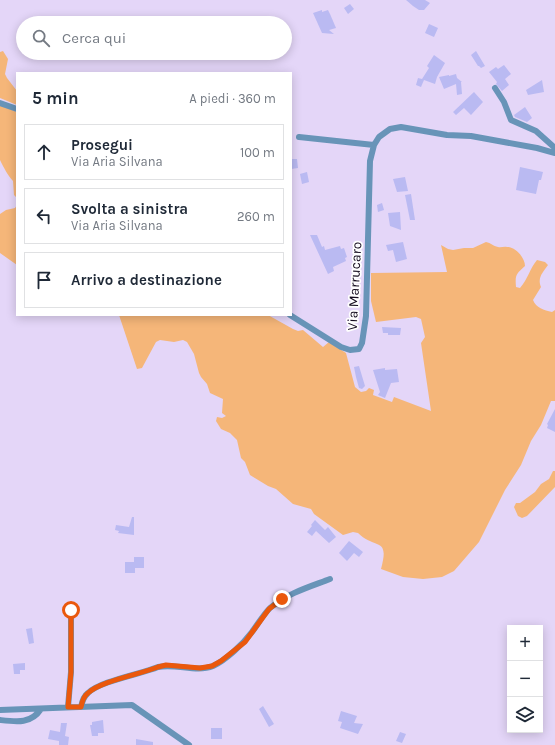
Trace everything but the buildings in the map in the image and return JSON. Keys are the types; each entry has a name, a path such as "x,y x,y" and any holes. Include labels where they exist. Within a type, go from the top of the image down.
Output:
{"street":[{"path":"495,88 504,102 511,120 536,131 555,148"},
{"path":"0,103 16,109"},
{"path":"299,137 374,145 379,137 390,129 401,127 447,135 471,136 537,148 555,153"},
{"name":"Via Marrucaro","path":"292,316 341,347 350,350 359,349 362,343 366,316 370,161 374,145"},
{"path":"81,707 82,701 88,692 103,684 166,665 200,668 212,666 221,661 245,642 269,609 282,599 295,592 330,579"},
{"path":"68,707 71,672 71,610"},
{"path":"0,710 132,705 189,745"},
{"path":"0,720 31,720 41,709"}],"shaded area":[{"path":"3,51 8,59 5,74 16,90 16,105 0,98 0,52"},
{"path":"0,105 16,112 16,197 14,195 13,181 0,160"},
{"path":"16,206 16,264 0,253 0,214 6,210"},
{"path":"486,242 498,247 510,247 517,251 522,256 525,263 525,266 517,275 516,280 516,287 520,288 537,260 545,262 548,265 541,275 541,287 533,300 536,305 541,308 552,312 555,310 555,401 551,401 521,465 505,490 479,542 454,571 442,577 423,579 403,577 381,569 384,552 379,545 364,538 358,533 353,532 343,535 314,514 311,509 293,504 276,489 250,475 245,462 241,458 237,440 230,433 221,429 216,421 217,417 222,418 226,416 222,413 223,399 210,393 207,384 199,373 194,354 187,342 183,340 174,342 160,340 156,342 142,368 137,369 119,316 270,316 293,329 298,331 303,330 323,347 329,342 346,353 355,387 361,392 366,391 369,388 374,390 373,395 392,402 394,397 431,411 421,343 425,337 421,319 416,317 376,322 371,301 371,273 447,272 441,245 453,250 473,248"},
{"path":"553,471 555,471 555,487 527,516 522,518 518,516 514,507 516,503 520,503 535,492 541,484 549,479"}],"route":[{"path":"71,610 71,672 68,707 81,707 82,701 88,692 103,684 128,676 166,665 200,668 212,666 221,661 245,642 269,609 282,599"}]}
